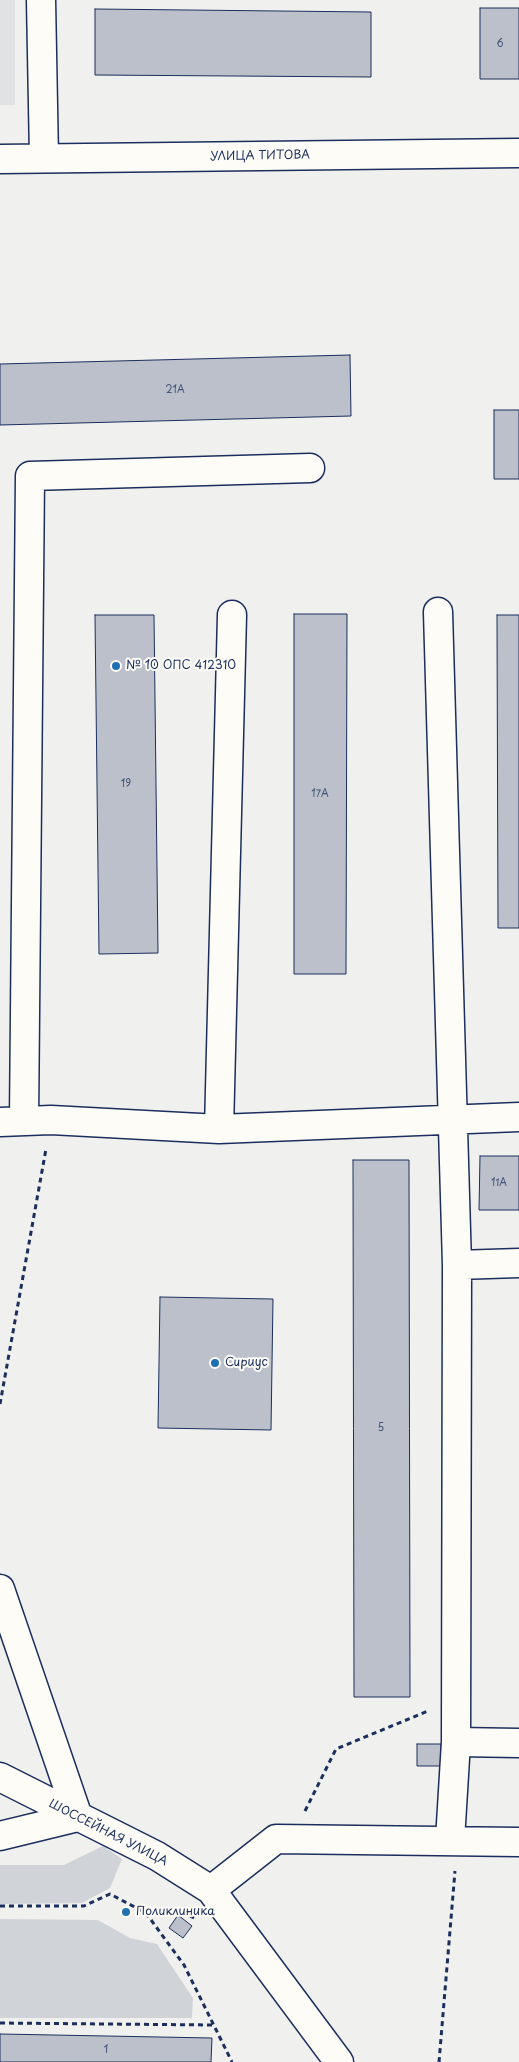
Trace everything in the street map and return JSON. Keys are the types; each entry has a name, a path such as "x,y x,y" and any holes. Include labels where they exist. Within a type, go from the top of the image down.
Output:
{"street":[{"path":"41,0 44,158"},
{"name":"УЛИЦА ТИТОВА","path":"0,159 519,153"},
{"path":"310,468 30,476 12,1121 51,1120 219,1130 519,1117"},
{"path":"438,612 457,1265 456,1742 452,1840"},
{"path":"219,1130 232,615"},
{"path":"457,1265 519,1263"},
{"path":"0,1589 78,1817 0,1836"},
{"path":"456,1742 519,1743"},
{"name":"ШОССЕЙНАЯ УЛИЦА","path":"0,1777 157,1856 211,1890 339,2062"},
{"path":"211,1890 276,1838 519,1842"}],"path":[{"path":"0,1404 51,1120"},
{"path":"276,1838 300,1820 336,1749 455,1699"},
{"path":"439,2062 455,1879 452,1840"},
{"path":"0,1906 84,1906 110,1894 146,1913 184,1965 232,2062"},
{"path":"0,2023 214,2025"}],"shaded area":[{"path":"0,0 15,0 15,105 0,105"},
{"path":"103,1846 122,1859 110,1888 82,1903 0,1904 0,1865 64,1865"},
{"path":"0,1919 98,1920 130,1938 157,1944 193,1998 192,2018 0,2018"}],"building":[{"path":"480,8 519,8 519,79 480,79"},
{"path":"95,9 371,12 371,77 95,75"},
{"path":"350,355 351,416 0,425 0,364"},
{"path":"494,410 519,410 519,479 494,479"},
{"path":"294,614 347,614 346,974 294,974"},
{"path":"95,615 154,615 158,953 99,954"},
{"path":"497,615 519,615 519,928 498,928"},
{"path":"480,1156 519,1156 519,1210 479,1210"},
{"path":"353,1160 409,1160 410,1697 354,1697"},
{"name":"Сириус","path":"160,1297 273,1299 271,1430 158,1428"},
{"path":"417,1744 441,1744 442,1766 417,1766"},
{"path":"178,1915 192,1926 183,1938 169,1928"},
{"path":"0,2034 212,2038 211,2062 0,2062"}],"place":[{"name":"№ 10 ОПС 412310","path":"116,666"},
{"name":"Сириус","path":"215,1363"},
{"name":"Поликлиника","path":"126,1912"}]}
